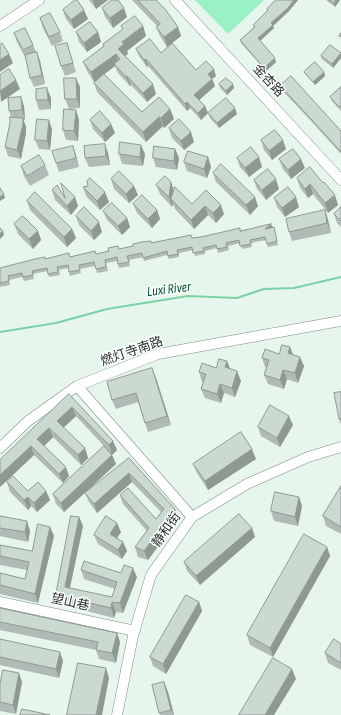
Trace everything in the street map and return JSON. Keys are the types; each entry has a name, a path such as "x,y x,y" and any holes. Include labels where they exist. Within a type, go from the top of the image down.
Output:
{"street":[{"path":"0,26 39,0"},
{"name":"金杏路","path":"175,0 341,180"},
{"name":"燃灯寺南路","path":"0,448 28,421 76,386 158,354 341,321"},
{"path":"76,386 192,517"},
{"name":"静和街","path":"117,715 135,630 151,576 192,517 247,484 308,457 341,447"},
{"name":"望山巷","path":"0,602 135,630"}],"green space":[{"path":"195,0 264,0 228,34"}],"building":[{"path":"77,0 84,10 71,20 63,10"},
{"path":"112,0 118,0 124,8 110,18 102,8"},
{"path":"138,0 156,0 165,9 178,27 164,37 156,27 160,24"},
{"path":"276,0 294,0 288,8 271,23 273,25 258,38 275,58 264,68 240,40 255,27 253,25"},
{"path":"329,0 336,0 334,3"},
{"path":"50,13 60,32 49,37 40,18"},
{"path":"135,16 143,26 122,42 124,44 118,49 153,84 143,93 114,64 120,59 116,54 91,72 83,62 104,46 103,44 123,29 121,26"},
{"path":"90,22 98,32 84,43 76,32"},
{"path":"25,28 33,45 23,50 14,33"},
{"path":"150,39 161,53 172,43 196,70 206,61 214,69 208,74 212,79 194,95 205,106 198,113 187,102 185,104 146,59 144,60 136,49"},
{"path":"2,43 9,54 0,60 0,45"},
{"path":"67,43 73,63 61,66 55,46"},
{"path":"330,45 341,53 332,64 321,56"},
{"path":"37,52 42,75 30,78 25,55"},
{"path":"315,62 324,72 313,82 304,72"},
{"path":"9,69 16,80 0,91 0,75"},
{"path":"104,74 142,112 159,97 170,109 143,132 94,83"},
{"path":"291,76 341,131 341,152 280,86"},
{"path":"64,78 76,78 77,99 65,99"},
{"path":"226,78 233,84 226,91 219,84"},
{"path":"341,87 341,106 339,107 330,97"},
{"path":"47,88 48,100 36,100 36,89"},
{"path":"21,97 22,110 9,111 8,98"},
{"path":"226,98 235,108 217,123 208,113"},
{"path":"64,109 76,110 74,131 63,130"},
{"path":"100,111 111,124 102,133 90,120"},
{"path":"10,117 23,118 17,150 5,147"},
{"path":"37,119 49,120 47,141 35,140"},
{"path":"179,119 191,132 181,141 169,128"},
{"path":"275,130 283,140 269,151 261,140"},
{"path":"120,142 141,145 140,157 119,154"},
{"path":"105,144 106,156 85,158 84,146"},
{"path":"73,146 76,158 56,163 52,151"},
{"path":"154,146 175,149 174,161 153,158"},
{"path":"251,147 259,157 245,168 237,158"},
{"path":"293,149 301,159 288,170 279,159"},
{"path":"188,151 208,157 204,169 184,162"},
{"path":"39,155 45,165 27,176 21,166"},
{"path":"221,164 255,197 246,205 213,173"},
{"path":"310,167 335,195 325,203 310,184 305,189 297,178"},
{"path":"268,169 276,179 262,190 254,180"},
{"path":"119,171 134,186 126,194 111,179"},
{"path":"165,176 171,182 169,197 156,185"},
{"path":"90,178 105,192 97,201 83,187 88,186 87,181"},
{"path":"61,183 75,197 67,206 52,190 57,185 65,198"},
{"path":"175,187 192,204 206,190 221,205 213,213 205,206 191,220 171,199"},
{"path":"288,187 296,197 282,208 274,198"},
{"path":"0,188 4,194 0,197"},
{"path":"35,192 72,229 64,237 27,201"},
{"path":"142,195 157,210 148,219 133,204"},
{"path":"112,203 127,218 118,226 103,211"},
{"path":"84,207 99,222 91,231 76,216"},
{"path":"341,207 341,221 334,214"},
{"path":"325,210 327,223 289,232 286,219"},
{"path":"23,216 38,231 29,239 14,224"},
{"path":"271,224 265,229 274,227 277,241 267,244 265,237 250,240 251,244 240,246 239,240 226,243 227,247 217,249 216,245 203,248 204,251 193,253 192,247 177,250 178,254 168,256 167,251 143,258 142,253 127,256 129,262 118,264 117,257 105,260 106,267 96,269 94,262 79,265 80,270 69,272 68,265 57,267 58,272 48,274 47,268 32,271 33,275 23,277 22,273 8,276 9,281 0,283 0,268 35,259 45,257 45,259 69,253 70,257 95,251 96,254 109,251 108,248 118,246 119,249 133,246 133,244 142,242 151,241 151,243 191,235 192,238 201,237 240,228 240,231"},
{"path":"282,345 290,347 288,353 300,357 295,373 283,370 280,380 264,375 269,360 262,358 265,349 279,354"},
{"path":"219,359 227,361 225,367 237,371 232,388 220,384 217,394 201,389 206,374 199,372 202,363 216,368"},
{"path":"152,368 167,416 145,423 136,393 112,400 107,382"},
{"path":"341,392 341,419 339,419 334,393"},
{"path":"69,394 113,441 109,445 72,407 57,421 85,448 78,455 49,428 37,439 66,467 59,474 31,446 0,475 0,460"},
{"path":"270,405 289,416 277,438 258,427"},
{"path":"241,432 252,449 205,481 193,464"},
{"path":"104,446 112,455 61,503 53,494"},
{"path":"129,458 175,509 144,551 135,547 149,528 120,495 128,488 156,519 164,509 129,473 94,504 85,493"},
{"path":"13,476 28,491 38,482 46,491 34,503 28,497 24,500 7,482"},
{"path":"341,486 341,527 323,516"},
{"path":"275,492 299,497 295,517 271,511"},
{"path":"239,514 252,528 196,576 184,562"},
{"path":"0,516 27,521 25,532 0,528"},
{"path":"71,516 79,517 65,587 112,597 117,582 81,570 84,561 121,573 124,565 133,568 120,603 112,602 111,608 56,595"},
{"path":"106,516 117,523 110,534 123,542 118,550 94,535"},
{"path":"38,524 50,527 35,594 0,585 0,573 25,579 29,562 0,556 0,545 32,551"},
{"path":"304,534 327,547 270,648 247,635"},
{"path":"186,595 199,602 163,664 150,657"},
{"path":"0,608 117,633 112,653 96,650 98,642 0,622"},
{"path":"0,639 60,652 56,669 0,657"},
{"path":"334,639 341,644 341,663 325,653"},
{"path":"273,658 292,669 265,715 239,715"},
{"path":"78,663 106,668 96,715 67,715"},
{"path":"3,670 19,673 13,705 0,702 0,684"},
{"path":"164,682 171,710 159,713 152,685"},
{"path":"22,709 50,715 20,715"}],"waterway":[{"name":"Luxi River","path":"0,332 56,323 107,309 188,296 237,298 264,289 294,288 341,277"}]}
